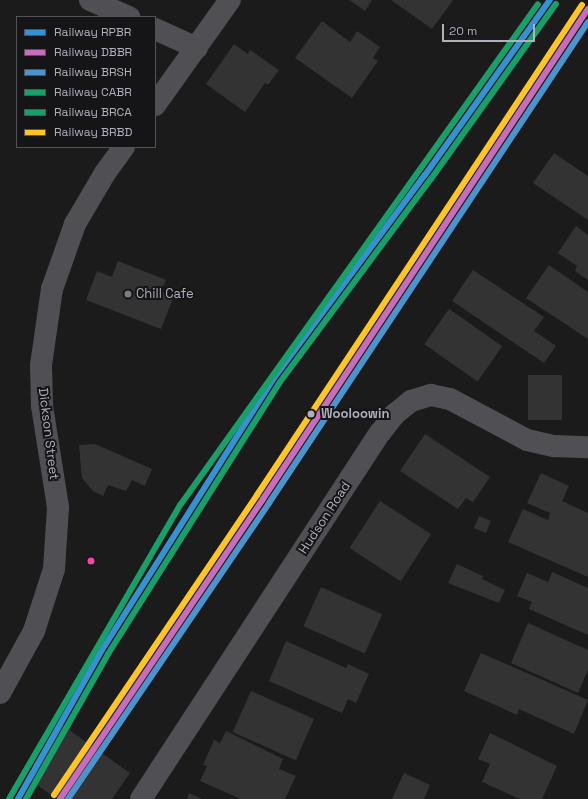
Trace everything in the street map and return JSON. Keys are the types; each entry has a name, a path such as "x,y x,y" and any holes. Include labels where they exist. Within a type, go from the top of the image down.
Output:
{"street":[{"path":"90,0 127,16"},
{"path":"156,105 230,0"},
{"path":"156,29 197,48"},
{"name":"Dickson Street","path":"0,693 34,631 48,595 54,569 58,507 42,406 41,365 45,326 52,289 75,224 105,173 123,148"},
{"name":"Hudson Road","path":"141,799 380,433 395,414 411,401 431,395 450,399 527,440 554,446 588,447"}],"building":[{"path":"349,0 372,0 365,11"},
{"path":"391,0 453,0 432,29"},
{"path":"322,21 350,42 357,31 380,47 373,58 378,61 352,98 295,58"},
{"path":"234,44 248,54 250,50 279,70 268,85 265,83 245,112 206,84"},
{"path":"554,153 588,176 588,220 533,183"},
{"path":"576,226 588,235 588,280 575,271 577,266 558,253"},
{"name":"Chill Cafe","path":"118,261 166,280 161,291 174,296 161,329 86,300 97,271 112,277"},
{"path":"549,265 588,292 588,339 526,298"},
{"path":"473,270 544,317 534,331 556,346 544,363 452,301"},
{"path":"449,309 502,346 478,382 424,344"},
{"path":"528,375 562,375 562,420 528,420"},
{"path":"425,434 490,477 473,502 466,498 458,509 400,471"},
{"path":"95,444 152,469 145,486 132,480 126,491 108,485 103,496 93,491 82,478 79,445"},
{"path":"541,473 569,486 562,501 588,513 588,577 508,542 523,509 548,520 550,513 527,503"},
{"path":"380,501 431,534 401,581 350,548"},
{"path":"479,516 491,521 486,533 474,528"},
{"path":"457,564 483,576 482,579 505,590 499,603 448,583"},
{"path":"552,572 588,588 588,635 529,609 532,602 517,596 527,573 548,582"},
{"path":"321,587 382,614 365,654 304,626"},
{"path":"528,623 588,650 588,670 578,693 511,663"},
{"path":"286,641 346,668 348,664 369,674 356,703 348,699 342,713 269,681"},
{"path":"481,653 588,700 574,734 519,709 517,715 464,691"},
{"path":"251,691 314,719 296,760 233,732"},
{"path":"62,725 130,773 112,799 57,799 26,777"},
{"path":"226,731 283,759 279,769 296,776 285,799 241,799 200,781 207,766 203,765 214,740 220,743"},
{"path":"490,733 557,766 542,799 520,799 482,782 490,764 478,759"},
{"path":"404,773 430,785 424,799 392,799"},
{"path":"189,793 202,799 187,799"}],"rail line":[{"name":"RPBR","path":"18,799 102,650 274,378 425,175 550,0"},
{"name":"BRCA","path":"9,799 181,504 538,4"},
{"name":"CABR","path":"26,799 108,654 280,382 431,179 556,4"},
{"name":"BRBD","path":"54,795 257,495 582,5"},
{"name":"DBBR","path":"60,799 263,499 588,9"},
{"name":"BRSH","path":"68,799 269,503 588,22"}],"place":[{"name":"Chill Cafe","path":"128,294"},
{"name":"Wooloowin","path":"311,414"}]}
